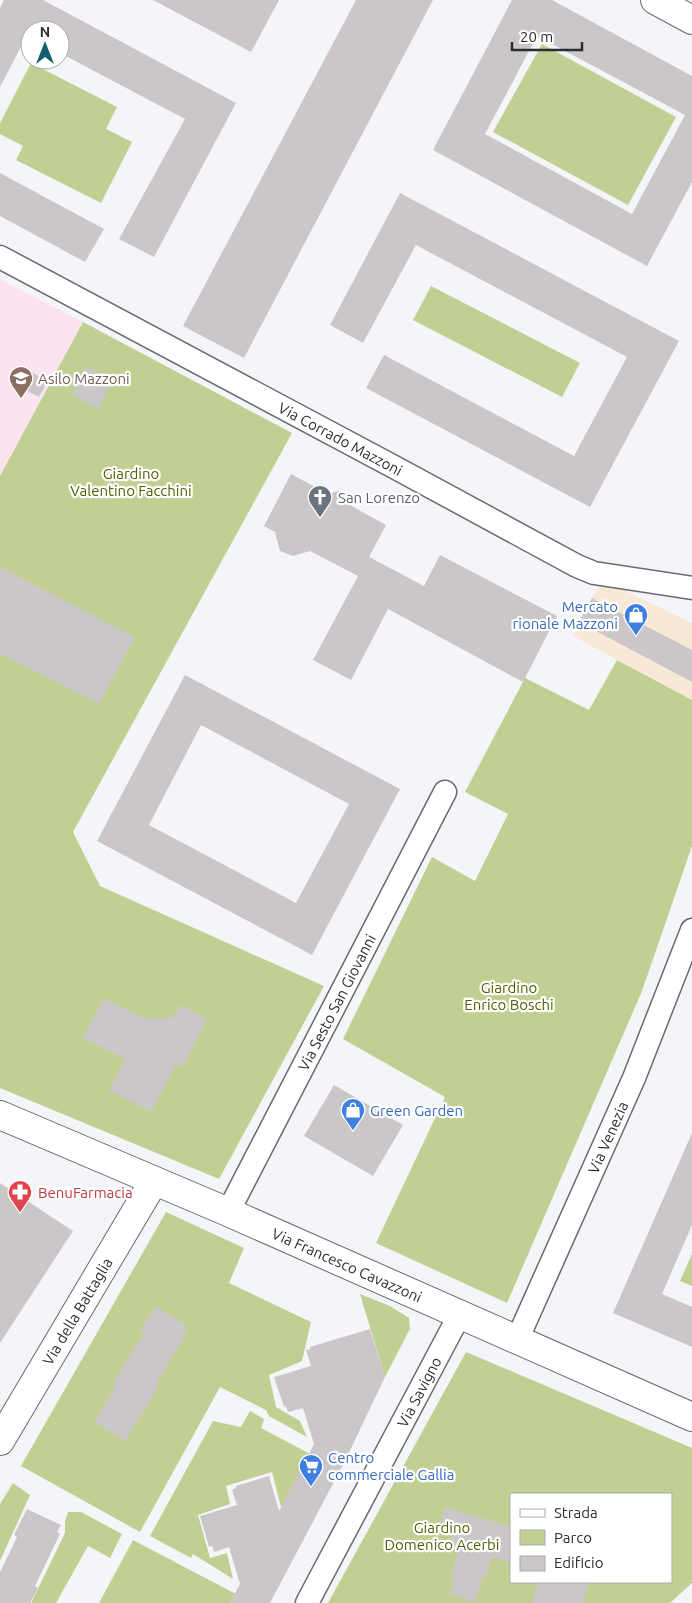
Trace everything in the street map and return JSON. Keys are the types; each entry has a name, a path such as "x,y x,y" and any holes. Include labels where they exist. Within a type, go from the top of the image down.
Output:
{"street":[{"path":"655,0 692,20"},
{"name":"Via Corrado Mazzoni","path":"0,257 577,566 594,574 692,588"},
{"name":"Via Sesto San Giovanni","path":"228,1212 445,792"},
{"name":"Via Venezia","path":"517,1340 634,1078 692,930"},
{"name":"Via Francesco Cavazzoni","path":"0,1115 228,1212 692,1416"},
{"name":"Via della Battaglia","path":"0,1441 154,1181"},
{"name":"Via Savigno","path":"307,1603 460,1314"}],"shaded area":[{"name":"Asilo Mazzoni","path":"0,279 83,322 0,476"},
{"path":"603,580 692,623 692,700 573,636"}],"green space":[{"path":"542,44 676,117 628,205 493,132"},
{"path":"27,70 45,70 117,107 106,129 132,142 101,203 16,160 23,146 0,134 0,123"},
{"path":"431,286 580,363 562,397 413,320"},
{"name":"Giardino Valentino Facchini","path":"83,322 292,433 73,832 100,886 324,986 219,1179 0,1088 0,476"},
{"name":"Giardino Enrico Boschi","path":"617,660 692,700 692,846 642,991 507,1303 376,1243 445,1097 343,1039 432,857 475,881 508,814 465,792 525,678 589,710"},
{"path":"166,1212 244,1248 229,1283 311,1322 302,1361 269,1375 276,1407 300,1421 307,1437 269,1416 266,1410 220,1387 140,1532 21,1466"},
{"path":"692,1254 692,1286 680,1281"},
{"path":"360,1294 390,1306 409,1318 410,1329 385,1377"},
{"name":"Giardino Domenico Acerbi","path":"466,1352 692,1448 692,1583 670,1603 328,1603"},
{"path":"250,1411 264,1419 261,1428 331,1465 291,1546 272,1472 226,1486 230,1504 198,1515 210,1558 227,1553 233,1579 193,1554 191,1558 150,1536 213,1421 241,1427"},
{"path":"13,1483 30,1495 0,1561 0,1504"},
{"path":"68,1512 81,1512 122,1534 110,1558 88,1546 56,1603 31,1603 65,1533 65,1522"},
{"path":"133,1540 253,1603 99,1603"}],"building":[{"path":"4,0 43,0 236,103 154,257 119,239 185,119 70,58 70,20 20,20 20,48 0,87 0,8"},
{"path":"153,0 279,0 251,52"},
{"path":"356,0 433,0 244,358 183,326"},
{"path":"512,0 552,0 692,76 692,182 647,266 433,150","holes":["537,36 685,115 632,214 485,134"]},
{"path":"0,173 104,229 85,262 0,216"},
{"path":"400,193 679,341 590,507 366,388 384,355 574,456 627,357 416,245 363,343 330,325"},
{"path":"86,366 113,381 98,409 71,394"},
{"path":"29,371 48,381 39,397 20,387"},
{"path":"291,474 328,494 338,491 346,495 348,504 386,525 369,557 424,586 440,555 557,616 523,682 388,609 351,680 313,660 358,576 310,551 293,556 280,551 275,532 264,526"},
{"path":"0,567 135,637 99,704 0,654"},
{"name":"Mercato rionale Mazzoni","path":"592,598 692,650 692,682 579,622"},
{"path":"185,675 400,789 312,955 97,841","holes":["201,725 349,804 296,903 149,825"]},
{"path":"104,998 144,1018 173,1018 180,1005 207,1019 183,1067 176,1064 151,1112 109,1090 125,1059 83,1038"},
{"name":"Green Garden","path":"334,1085 403,1125 373,1176 304,1136"},
{"path":"692,1133 692,1225 662,1294 692,1307 692,1347 613,1313"},
{"path":"0,1183 73,1231 0,1343"},
{"path":"156,1306 187,1326 184,1332 186,1334 156,1384 159,1386 125,1441 94,1422 116,1386 112,1384 144,1333 140,1331"},
{"path":"370,1329 385,1377 344,1463 270,1603 230,1603 240,1584 229,1547 214,1552 212,1546 209,1547 200,1516 237,1505 232,1490 236,1486 269,1476 279,1511 314,1444 303,1408 288,1412 286,1406 284,1407 274,1377 311,1366 306,1350 310,1349 310,1347"},
{"path":"445,1507 510,1527 510,1563 492,1557 475,1602 450,1594 454,1579 450,1578 458,1551 448,1547 452,1535 438,1530"},
{"path":"27,1509 61,1525 57,1532 60,1534 35,1586 38,1588 30,1603 0,1603 0,1572 17,1537 14,1535"},
{"path":"538,1583 589,1583 583,1603 532,1603"}],"place":[{"name":"Asilo Mazzoni","path":"21,399"},
{"name":"San Lorenzo","path":"320,518"},
{"name":"Mercato rionale Mazzoni","path":"636,636"},
{"name":"Green Garden","path":"353,1131"},
{"name":"BenuFarmacia","path":"20,1213"},
{"name":"Centro commerciale Gallia","path":"311,1487"}]}
